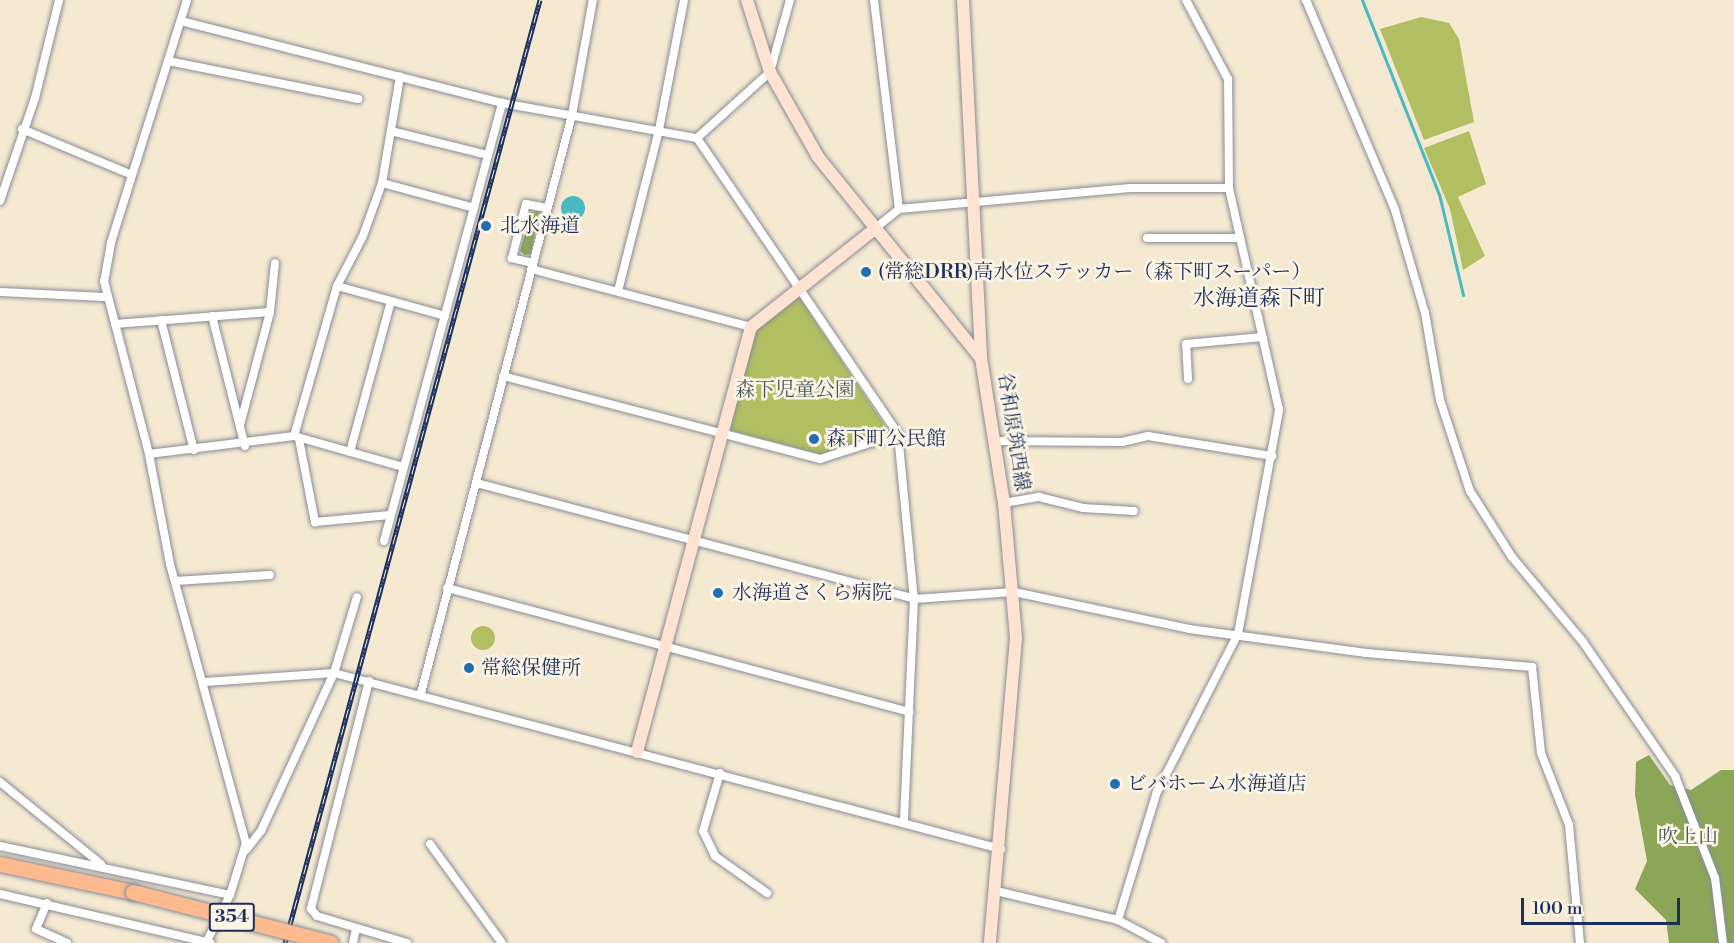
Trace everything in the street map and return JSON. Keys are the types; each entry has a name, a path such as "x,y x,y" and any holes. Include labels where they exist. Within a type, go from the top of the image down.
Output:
{"highway":[{"name":"354","path":"0,864 133,892 331,943"}],"main road":[{"name":"谷和原筑西線","path":"747,0 770,72 818,158 872,231 981,358 996,441 1014,592 1001,849 990,943"},
{"path":"963,0 970,206 981,358"},
{"path":"637,752 751,327 797,288 872,231"}],"street":[{"path":"0,201 59,0"},
{"path":"187,0 104,266 105,297 115,324 149,454 175,581 205,682 246,850"},
{"path":"421,693 572,115 593,0"},
{"path":"618,291 659,130 684,0"},
{"path":"697,138 770,72 790,0"},
{"path":"874,0 898,209"},
{"path":"1118,920 1157,792 1238,634 1272,456 1278,410 1229,188 1228,79 1186,0"},
{"path":"1306,0 1395,210 1425,313 1440,400 1470,491 1512,557 1583,642 1675,776 1715,878 1723,943"},
{"path":"181,21 502,104 697,138 898,434 914,599 904,822"},
{"path":"168,61 358,99"},
{"path":"390,515 315,522 297,437 337,286 363,236 381,183 400,77"},
{"path":"384,541 502,104"},
{"path":"22,129 132,175"},
{"path":"391,131 488,155"},
{"path":"381,183 474,208"},
{"path":"872,231 898,209 970,206 1130,188 1229,188"},
{"path":"547,208 526,204 512,258 618,291 751,327"},
{"path":"1147,238 1239,238"},
{"path":"240,425 270,312 275,263"},
{"path":"337,286 445,316"},
{"path":"0,292 105,297"},
{"path":"350,452 391,301"},
{"path":"115,324 270,312"},
{"path":"212,316 245,446"},
{"path":"161,320 194,450"},
{"path":"1188,379 1186,344 1263,337"},
{"path":"503,376 820,459 898,434"},
{"path":"996,441 1122,442 1148,436 1272,456"},
{"path":"149,454 245,446 297,437 403,467"},
{"path":"476,483 914,599 1014,592 1109,616 1366,653 1532,667 1543,763 1569,825 1580,943"},
{"path":"1004,503 1039,497 1083,508 1134,511"},
{"path":"175,581 270,575"},
{"path":"447,588 910,712"},
{"path":"0,894 208,942 230,895 246,850 261,831 334,673 357,597"},
{"path":"205,682 334,673 421,693 1001,849"},
{"path":"369,681 310,898 317,916 407,943"},
{"path":"720,773 703,831 714,856 767,893"},
{"path":"0,782 101,864"},
{"path":"430,844 502,943"},
{"path":"0,846 101,864 230,895"},
{"path":"996,891 1118,920 1161,943"},
{"path":"47,903 36,929 67,943"},
{"path":"353,943 356,929"}],"green space":[{"path":"1421,17 1449,23 1459,39 1474,122 1424,140 1380,29"},
{"path":"1469,131 1486,184 1458,197 1485,256 1463,270 1450,209 1424,148"},
{"path":"539,211 531,254 525,255 520,251 531,212"},
{"name":"森下児童公園","path":"799,297 888,430 823,455 729,430 755,331"},
{"path":"478,626 488,626 495,633 495,643 488,650 478,650 471,643 471,633"},
{"name":"吹上山","path":"1649,755 1670,785 1691,790 1721,770 1734,770 1734,943 1669,943 1666,920 1635,889 1647,861 1635,795 1636,762"}],"water":[{"path":"573,196 582,199 585,208 582,217 573,220 564,217 561,208 564,199"}],"waterway":[{"path":"1362,0 1439,194 1463,295"}],"railway":[{"path":"285,943 540,0"}],"place":[{"name":"北水海道","path":"486,226"},
{"name":"(常総DRR)高水位ステッカー（森下町スーパー）","path":"866,272"},
{"name":"森下町公民館","path":"814,439"},
{"name":"水海道さくら病院","path":"718,593"},
{"name":"常総保健所","path":"469,668"},
{"name":"ビバホーム水海道店","path":"1115,784"}],"district":[{"name":"水海道森下町","path":"1259,299"}]}
